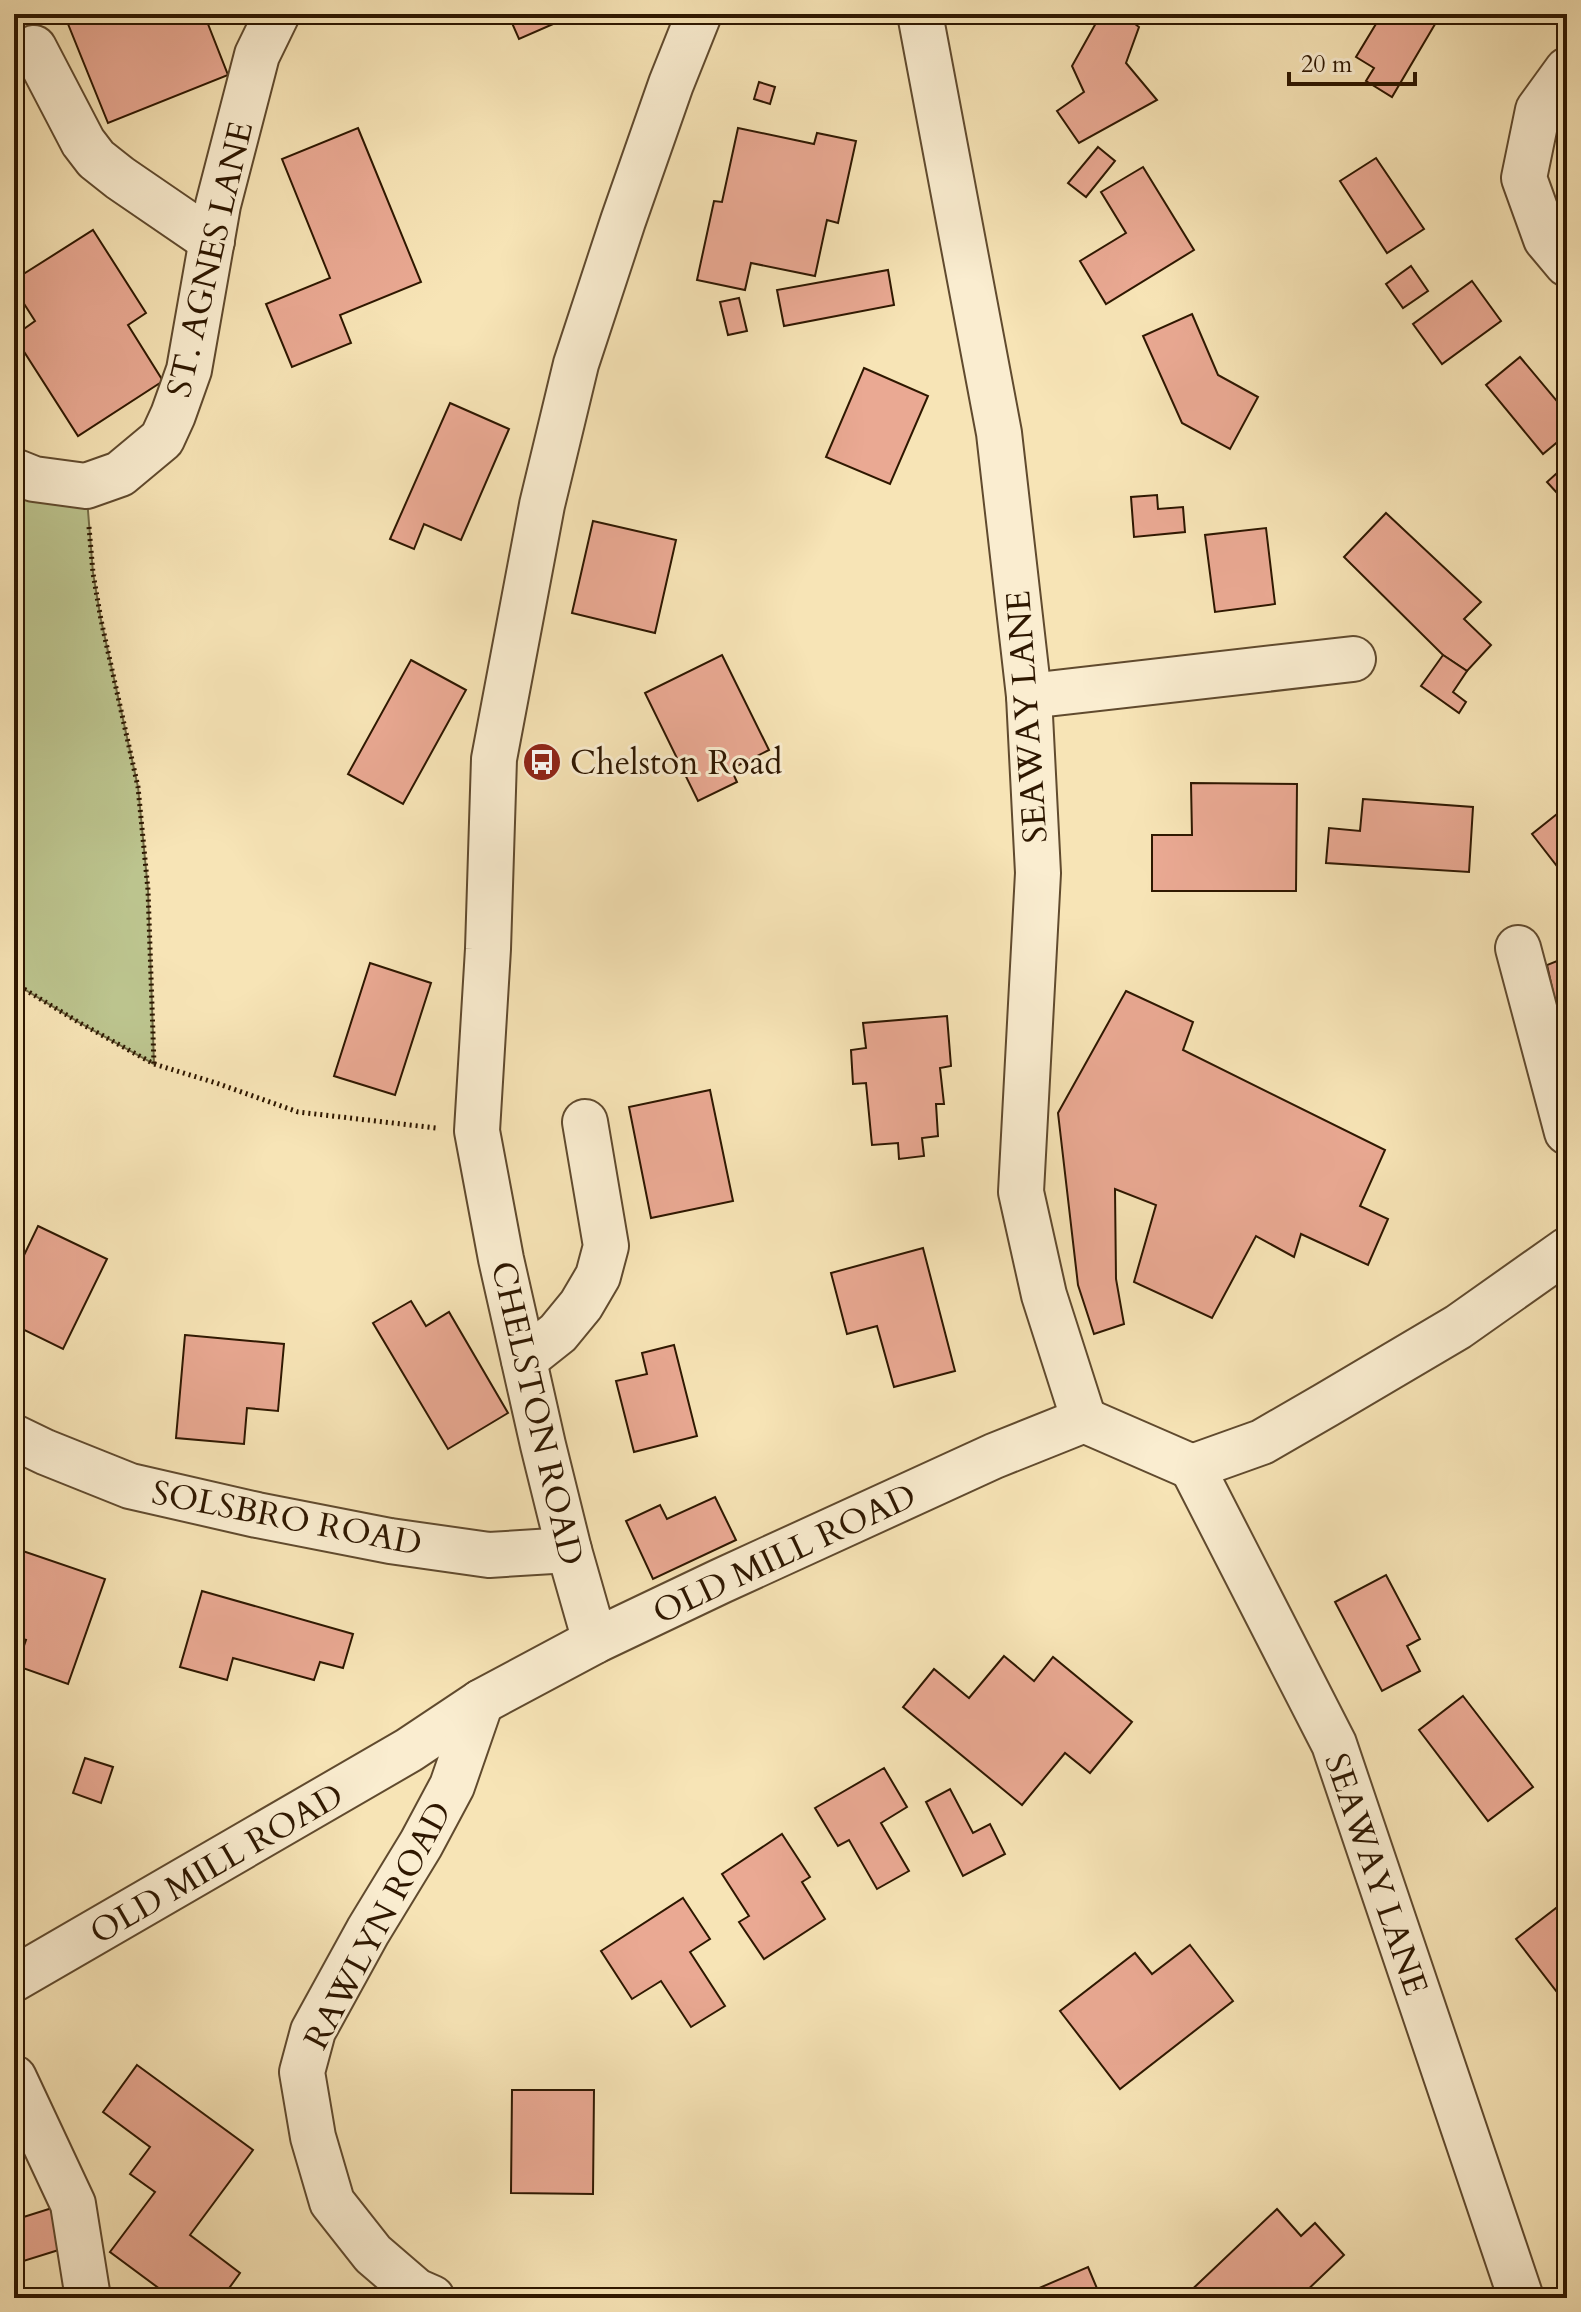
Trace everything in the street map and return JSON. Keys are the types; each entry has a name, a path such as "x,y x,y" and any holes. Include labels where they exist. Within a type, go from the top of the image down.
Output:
{"street":[{"name":"ST. AGNES LANE","path":"14,471 34,479 86,486 120,474 162,439 189,370 218,205 257,55 277,14"},
{"name":"CHELSTON ROAD","path":"595,1641 569,1550 524,1360 477,1131 488,949 494,759 542,505 576,364 637,180 699,14"},
{"name":"SEAWAY LANE","path":"920,14 999,433 1029,696 1038,873 1021,1192 1044,1295 1084,1420"},
{"path":"34,48 83,142 96,159 212,241"},
{"path":"1567,70 1538,110 1524,178 1546,239 1567,264"},
{"path":"1029,696 1353,659"},
{"path":"1518,948 1567,1132"},
{"path":"524,1360 558,1333 581,1305 598,1276 606,1246 585,1122"},
{"path":"1084,1420 1192,1467 1262,1442 1326,1405 1458,1327 1567,1250"},
{"name":"OLD MILL ROAD","path":"14,1979 409,1750 481,1702 595,1641 994,1456 1084,1420"},
{"name":"SOLSBRO ROAD","path":"14,1437 130,1486 257,1515 390,1541 489,1555 569,1550"},
{"name":"SEAWAY LANE","path":"1192,1467 1334,1744 1507,2289"},
{"name":"RAWLYN ROAD","path":"432,2298 416,2291 373,2254 332,2202 313,2137 302,2072 313,2031 452,1786 481,1702"},
{"path":"14,2078 73,2204 88,2298"}],"path":[{"path":"86,486 95,589 138,787 148,890 154,1064"},
{"path":"14,983 154,1064 298,1112 389,1123"}],"green space":[{"path":"14,471 86,486 93,573 101,620 138,787 148,890 154,1064 14,983"}],"building":[{"path":"64,14 204,14 228,75 108,123"},
{"path":"508,14 576,14 519,39"},
{"path":"1101,14 1122,14 1139,27 1126,63 1157,100 1079,143 1057,111 1084,92 1072,66"},
{"path":"1382,14 1441,14 1392,97 1366,81 1374,68 1356,57"},
{"path":"759,82 775,87 770,104 754,99"},
{"path":"358,128 421,282 340,315 351,343 292,367 266,304 330,278 282,159"},
{"path":"738,128 814,144 817,133 856,141 838,223 827,220 815,276 751,263 745,290 697,280 714,201 722,202"},
{"path":"1098,147 1115,161 1086,197 1068,183"},
{"path":"1376,158 1424,229 1387,253 1340,181"},
{"path":"1143,167 1194,250 1106,304 1080,261 1126,233 1101,192"},
{"path":"93,230 146,313 128,325 163,381 78,436 14,336 35,321 14,288 14,280"},
{"path":"1411,266 1428,291 1403,308 1386,284"},
{"path":"888,270 894,305 784,326 777,290"},
{"path":"1472,281 1501,321 1442,364 1413,324"},
{"path":"739,298 747,331 728,335 720,302"},
{"path":"1192,314 1218,375 1258,397 1230,449 1182,423 1143,336"},
{"path":"1520,357 1567,413 1567,434 1543,454 1486,385"},
{"path":"864,368 928,396 890,484 826,457"},
{"path":"450,403 509,429 461,540 424,524 414,549 390,539"},
{"path":"1567,464 1567,504 1547,482"},
{"path":"1157,495 1158,509 1183,507 1185,532 1134,537 1131,497"},
{"path":"1386,513 1481,602 1464,619 1491,645 1467,671 1443,655 1344,557"},
{"path":"593,521 676,540 655,633 572,613"},
{"path":"1266,528 1275,604 1215,612 1205,535"},
{"path":"722,655 769,750 731,769 737,782 698,801 645,693"},
{"path":"1443,655 1467,671 1453,692 1466,702 1459,713 1421,686"},
{"path":"411,660 466,690 403,804 348,774"},
{"path":"1191,783 1297,784 1296,891 1152,891 1152,835 1192,835"},
{"path":"1363,799 1473,807 1469,872 1326,863 1329,828 1360,831"},
{"path":"1567,806 1567,879 1532,834"},
{"path":"1567,957 1567,1013 1558,1015 1547,965"},
{"path":"370,963 431,983 395,1095 334,1076"},
{"path":"1126,991 1193,1022 1183,1050 1385,1150 1360,1206 1388,1219 1368,1265 1301,1234 1294,1257 1256,1236 1212,1318 1134,1282 1156,1205 1115,1189 1116,1279 1124,1324 1094,1334 1078,1285 1058,1113"},
{"path":"947,1016 951,1066 940,1068 944,1104 936,1104 938,1136 922,1138 924,1156 899,1159 898,1143 872,1145 866,1083 853,1084 851,1050 866,1048 863,1023"},
{"path":"710,1090 733,1201 651,1218 629,1107"},
{"path":"38,1226 107,1259 63,1349 14,1325 14,1276"},
{"path":"923,1248 955,1371 894,1387 877,1326 847,1334 831,1273"},
{"path":"411,1301 426,1326 449,1312 508,1413 448,1449 373,1323"},
{"path":"185,1335 284,1344 278,1411 247,1408 244,1444 176,1438"},
{"path":"674,1345 697,1436 634,1452 616,1381 647,1374 642,1353"},
{"path":"715,1497 736,1540 653,1579 626,1521 660,1505 667,1519"},
{"path":"14,1548 105,1579 68,1684 17,1666 26,1640 14,1636"},
{"path":"1386,1575 1420,1639 1407,1646 1420,1671 1382,1691 1335,1602"},
{"path":"202,1591 353,1634 343,1668 320,1662 314,1680 233,1658 227,1680 180,1667"},
{"path":"1004,1656 1034,1681 1053,1657 1132,1722 1090,1773 1065,1753 1022,1805 903,1707 934,1669 969,1698"},
{"path":"1463,1696 1533,1787 1488,1821 1419,1730"},
{"path":"85,1758 113,1767 101,1803 73,1793"},
{"path":"884,1768 907,1807 881,1823 909,1871 877,1889 849,1840 838,1846 815,1808"},
{"path":"950,1789 973,1833 990,1824 1005,1854 963,1876 926,1802"},
{"path":"782,1834 810,1877 802,1882 825,1919 764,1959 739,1922 749,1916 722,1874"},
{"path":"683,1898 710,1939 690,1952 725,2006 691,2027 661,1981 632,1999 601,1951"},
{"path":"1560,1905 1567,1914 1567,2005 1516,1939"},
{"path":"1190,1945 1233,2001 1120,2089 1060,2011 1135,1953 1152,1974"},
{"path":"137,2065 253,2150 190,2235 240,2273 222,2298 172,2298 110,2252 155,2192 130,2174 150,2147 103,2112"},
{"path":"512,2090 594,2090 593,2194 511,2193"},
{"path":"52,2208 65,2248 14,2264 14,2220"},
{"path":"1277,2209 1301,2236 1315,2223 1344,2255 1299,2298 1183,2298"},
{"path":"1088,2267 1101,2298 1016,2298"}],"place":[{"name":"Chelston Road","path":"542,762"}]}
